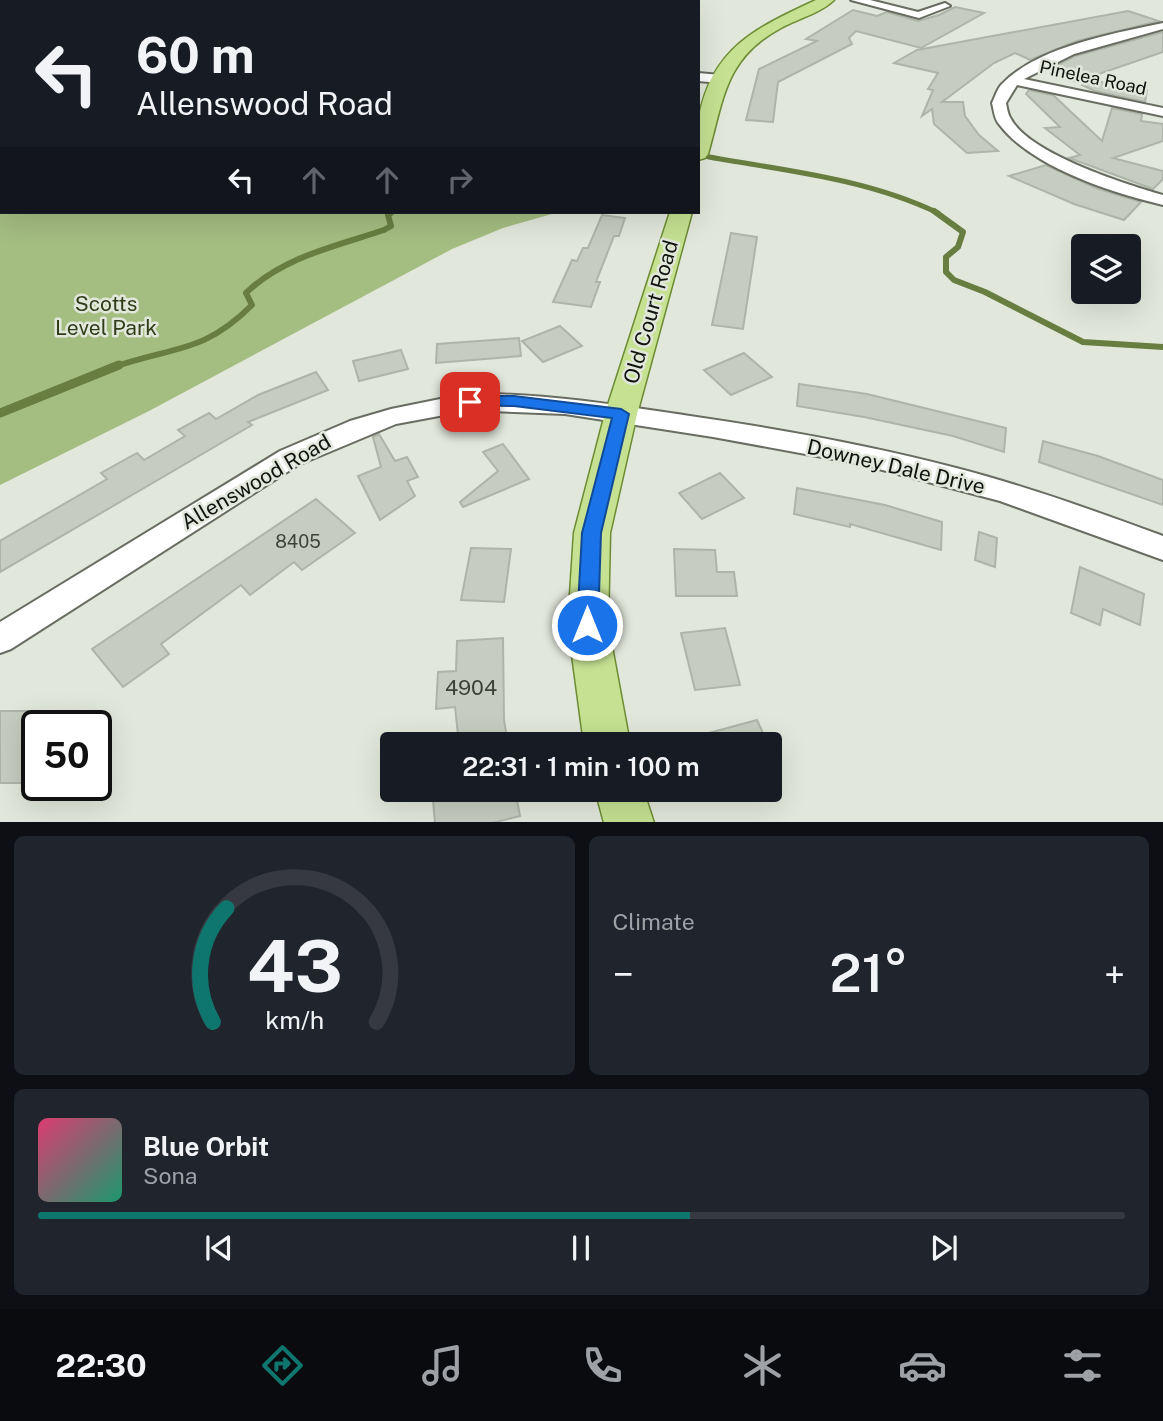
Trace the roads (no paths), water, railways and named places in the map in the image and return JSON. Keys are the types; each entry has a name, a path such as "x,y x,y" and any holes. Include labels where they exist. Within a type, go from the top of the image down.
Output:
{"main road":[{"path":"700,148 721,79 733,57 766,30 827,0"},
{"name":"Old Court Road","path":"605,732 587,625 592,533 621,414 680,214"},
{"path":"623,802 629,822"}],"street":[{"path":"856,0 919,15 945,6"},
{"path":"889,8 904,3 904,0"},
{"path":"1163,26 1065,53 1015,81 1005,91 999,103 1002,116 1014,133 1037,150 1100,181 1163,200"},
{"path":"700,77 721,79"},
{"name":"Pinelea Road","path":"1015,81 1163,112"},
{"name":"Allenswood Road","path":"0,639 289,458 338,434 380,419 428,407 470,402 514,401 621,414"},
{"name":"Downey Dale Drive","path":"621,414 814,446 945,475 1051,507 1163,548"}],"waterway":[{"path":"700,155 850,183 935,212"},
{"path":"935,212 963,232 958,247 946,257 946,272 954,280 985,292 1083,342 1163,347"},
{"path":"114,367 202,341 234,321 252,305 246,293 276,270 329,247 384,230 391,226 389,214"},
{"path":"114,367 119,365"},
{"path":"0,413 114,367"}],"park label":[{"name":"Scotts Level Park","path":"106,316"}]}
